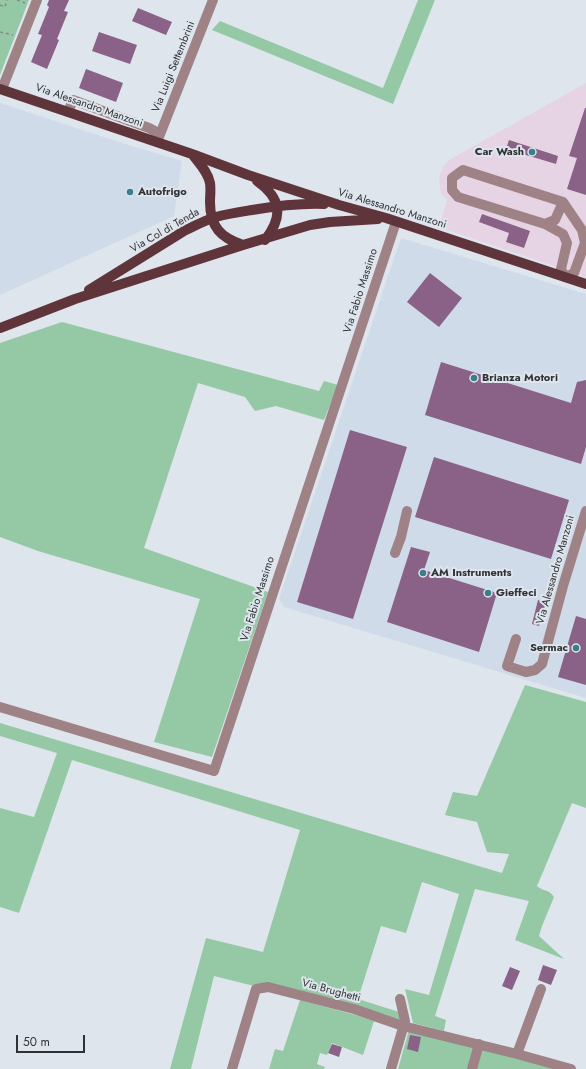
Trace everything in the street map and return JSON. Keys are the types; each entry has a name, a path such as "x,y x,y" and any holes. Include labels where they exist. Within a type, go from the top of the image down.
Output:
{"main road":[{"name":"Via Alessandro Manzoni","path":"1,89 68,112 159,138 192,154 248,175 339,205 386,218 586,284"},
{"path":"192,154 207,173 210,184 212,218 216,227 233,242 244,245"},
{"path":"248,175 266,187 273,195 276,206 276,221 272,231 265,240"},
{"name":"Via Col di Tenda","path":"75,299 184,231 212,218 276,206 308,204 339,205"},
{"name":"Via Col di Tenda","path":"0,328 75,299 244,245 310,226 330,222 386,218"}],"street":[{"path":"1,89 23,38 37,0"},
{"name":"Via Luigi Settembrini","path":"159,138 213,0"},
{"path":"463,170 563,202 582,230 585,243 574,273 565,277 561,269 567,243 563,234 545,224 458,197 452,190 452,178 463,170"},
{"path":"545,224 555,220 563,202"},
{"name":"Via Fabio Massimo","path":"0,707 214,771 396,222"},
{"path":"395,554 401,538 407,511"},
{"name":"Via Alessandro Manzoni","path":"516,639 507,666 526,672 535,670 542,664 563,586 586,511"},
{"name":"Via Brughetti","path":"232,1069 256,989 268,987 354,1009 403,1026 479,1044 571,1069"},
{"path":"517,1054 541,989"},
{"path":"391,1069 404,1021 400,999"},
{"path":"472,1069 479,1044"}],"path":[{"path":"0,5 5,7 8,0"},
{"path":"0,32 23,38"}],"shaded area":[{"path":"586,83 586,277 439,227 447,200 441,193 439,177 443,167 449,160"},
{"path":"0,103 182,161 174,216 0,295"},
{"path":"401,238 586,294 586,698 284,607 279,599"}],"green space":[{"path":"0,0 29,0 0,75"},
{"path":"418,0 435,0 393,104 212,30 220,21 383,88"},
{"path":"62,322 319,391 324,381 338,385 324,420 276,406 255,411 245,397 198,383 144,548 268,592 212,757 154,742 200,599 38,551 0,537 0,343"},
{"path":"525,685 586,702 586,808 572,803 537,886 554,897 539,936 564,959 515,940 529,901 475,889 435,1016 446,1020 444,1031 413,1023 405,989 429,995 459,894 422,882 406,933 381,926 358,999 399,1012 401,1020 355,1005 254,986 214,976 191,1069 170,1069 206,938 263,952 300,830 72,760 19,913 0,907 0,808 34,817 57,753 0,736 0,723 502,873 509,854 487,852 477,822 445,815 453,792 477,796"},
{"path":"300,1000 374,1021 363,1055 332,1043 327,1055 320,1053 317,1064 325,1067 324,1069 269,1069 275,1049 283,1051"},
{"path":"409,1030 493,1052 553,1069 398,1069"}],"building":[{"path":"49,0 69,0 64,11 68,12 57,39 59,40 47,69 31,62 42,35 38,34 49,7 47,5"},
{"path":"138,8 172,22 166,35 132,21"},
{"path":"99,32 137,45 130,64 92,51"},
{"path":"86,69 123,83 116,102 79,88"},
{"path":"585,108 586,195 567,189 577,158 569,156"},
{"name":"Car Wash","path":"509,140 558,156 556,164 506,149"},
{"path":"482,214 530,231 524,248 506,242 509,233 479,222"},
{"path":"430,273 462,298 439,327 407,302"},
{"path":"441,362 571,403 577,382 586,380 586,447 581,464 425,415"},
{"path":"350,430 407,447 353,619 297,602"},
{"path":"434,457 569,500 551,559 415,517"},
{"path":"411,547 430,552 424,570 497,593 479,652 387,622"},
{"path":"538,600 546,602 539,626 532,624"},
{"name":"Sermac","path":"576,616 586,619 586,685 558,677"},
{"path":"543,965 557,970 551,985 538,980"},
{"path":"510,967 520,971 512,990 502,986"},
{"path":"410,1035 421,1037 418,1052 407,1049"},
{"path":"332,1044 342,1047 339,1057 328,1053"}],"place":[{"name":"Car Wash","path":"532,152"},
{"name":"Autofrigo","path":"130,192"},
{"name":"Brianza Motori","path":"474,378"},
{"name":"AM Instruments","path":"423,573"},
{"name":"Gieffeci","path":"488,593"},
{"name":"Sermac","path":"576,648"}]}
